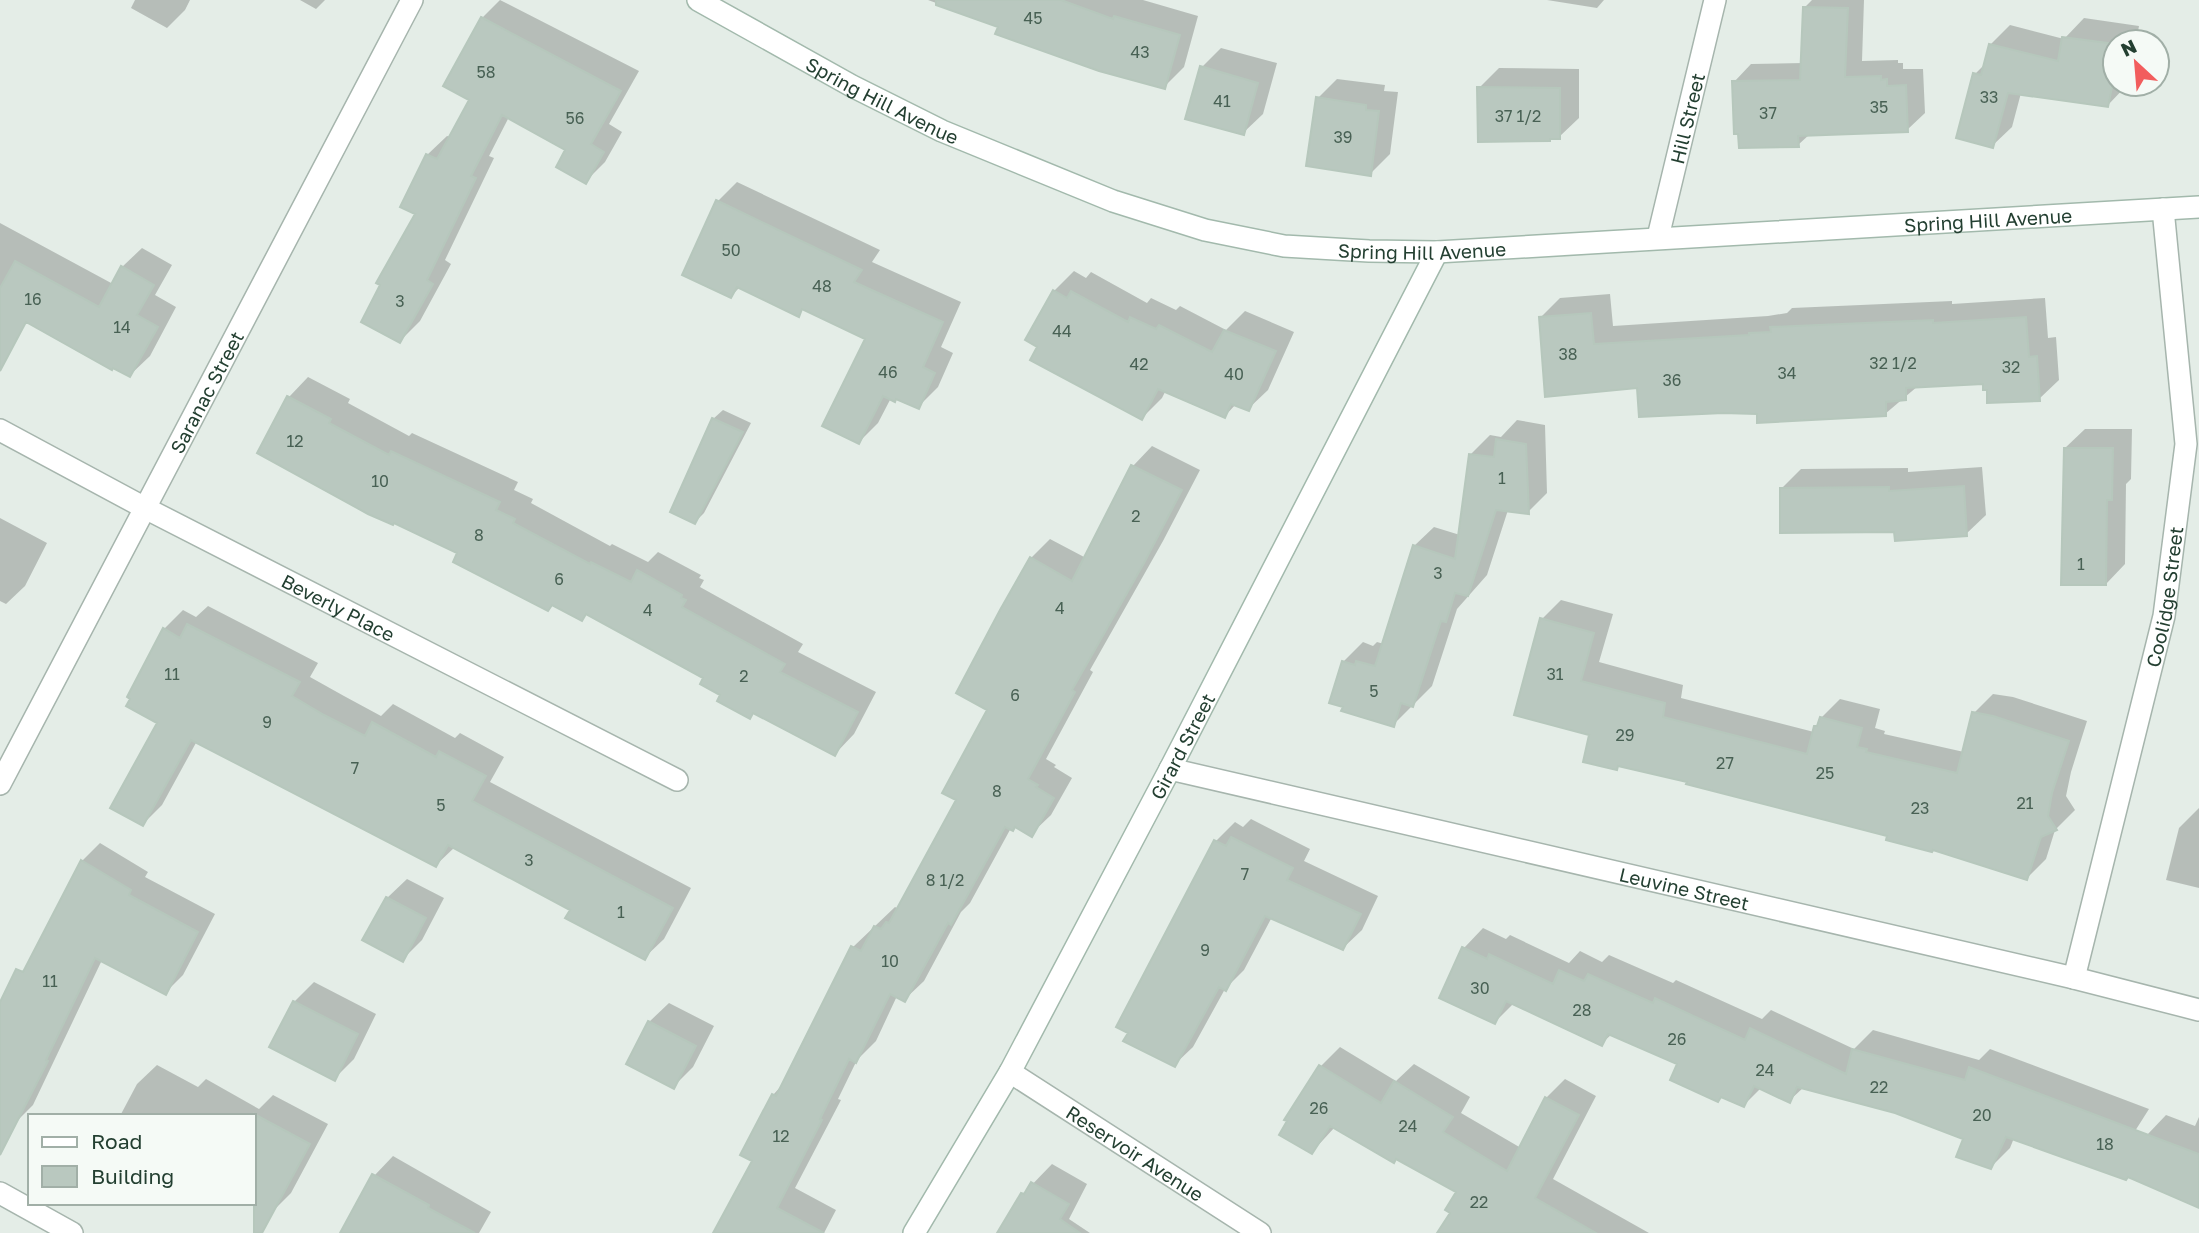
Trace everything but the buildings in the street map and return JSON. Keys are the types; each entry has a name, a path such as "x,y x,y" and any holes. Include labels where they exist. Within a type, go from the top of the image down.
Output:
{"street":[{"name":"Saranac Street","path":"0,784 412,0"},
{"name":"Spring Hill Avenue","path":"698,0 852,86 942,131 1113,201 1205,230 1284,246 1437,252 2199,207"},
{"name":"Hill Street","path":"1658,237 1714,0"},
{"name":"Coolidge Street","path":"2074,978 2164,616 2186,444 2163,209"},
{"name":"Girard Street","path":"914,1233 1010,1072 1437,252"},
{"name":"Beverly Place","path":"0,430 145,508 677,780"},
{"name":"Leuvine Street","path":"1170,769 2074,978 2199,1010"},
{"name":"Reservoir Avenue","path":"1010,1072 1260,1233"},
{"path":"0,1193 72,1233"}]}
